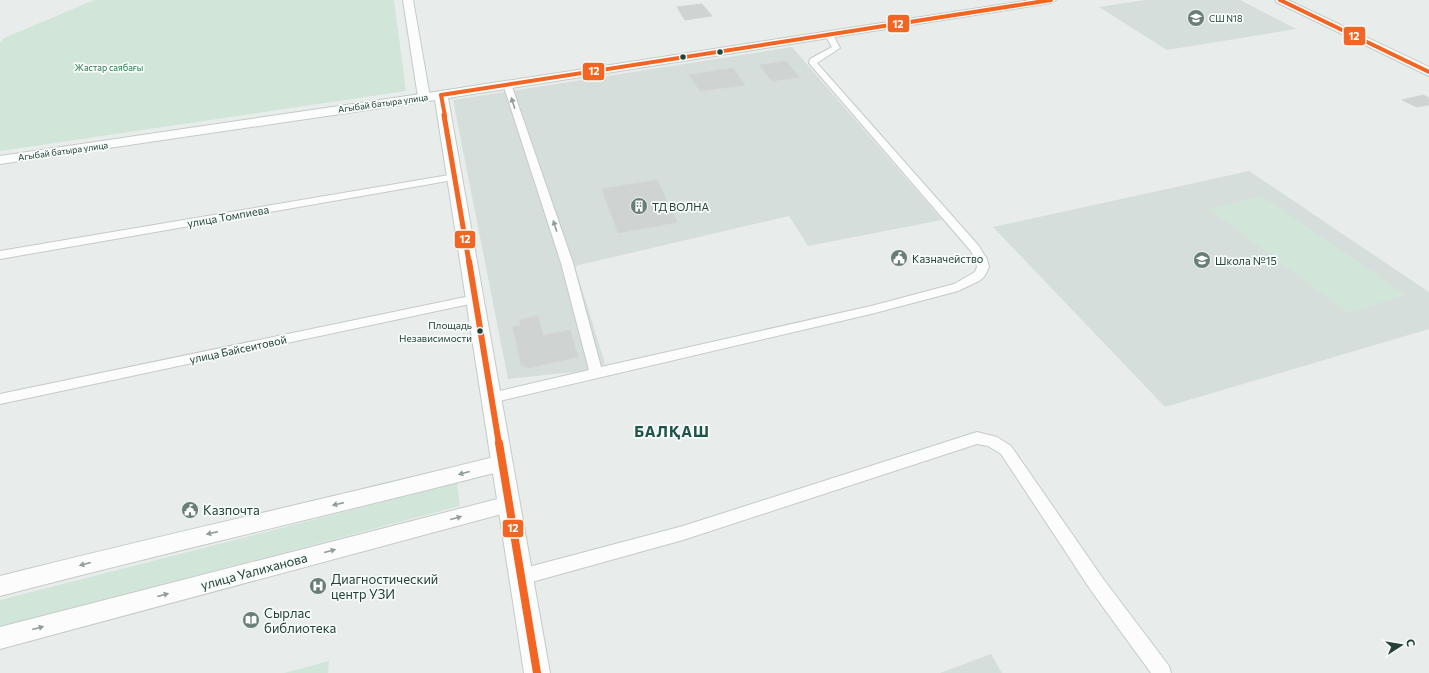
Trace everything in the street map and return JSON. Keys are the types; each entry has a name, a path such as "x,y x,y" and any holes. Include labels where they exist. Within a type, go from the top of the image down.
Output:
{"main road":[{"name":"Агыбай батыра улица","path":"0,160 433,96 1051,0"},
{"path":"1280,0 1429,72"},
{"path":"1294,0 1429,65"},
{"path":"433,96 455,177 537,673"}],"street":[{"path":"408,0 433,96"},
{"path":"491,398 871,310 958,286 980,274 983,267 981,259 974,248 813,63 813,61 836,48 829,35"},
{"path":"507,84 567,263 596,373"},
{"name":"улица Томпиева","path":"0,255 455,177"},
{"name":"улица Байсеитовой","path":"0,399 475,299"},
{"path":"521,577 683,533 845,482 977,438 992,441 1006,450 1098,586 1162,673"},
{"path":"0,586 115,556 388,492 502,463"},
{"name":"улица Уалиханова","path":"0,638 509,504"}],"shaded area":[{"name":"СШ N18","path":"1145,0 1240,0 1296,29 1167,50 1099,7"},
{"path":"792,47 942,220 808,246 789,216 575,266 605,364 583,371 508,379 453,100"},
{"name":"Школа №15","path":"1249,171 1429,292 1429,329 1165,407 993,227"},
{"path":"991,654 1002,673 940,673"}],"green space":[{"name":"Жастар саябағы","path":"94,0 394,0 406,91 0,151 0,43 4,38"},
{"path":"1262,196 1406,295 1348,313 1209,209"},
{"path":"457,483 460,506 0,627 0,600"},
{"path":"329,661 328,673 284,673"}],"building":[{"path":"702,4 712,16 685,20 677,7"},
{"path":"786,61 799,77 772,81 759,65"},
{"path":"733,68 745,85 700,91 689,75"},
{"path":"1423,95 1429,98 1429,105 1417,107 1402,100"},
{"name":"ТД ВОЛНА","path":"657,180 677,222 618,233 602,189"},
{"path":"538,316 543,336 570,330 578,357 528,368 521,365 513,327 521,326 520,320"}],"transit line":[{"name":"12","path":"441,95 1051,0"},
{"name":"12","path":"1280,0 1429,72"},
{"name":"12","path":"441,95 537,673"}],"place":[{"name":"СШ N18","path":"1196,18"},
{"name":"ТД ВОЛНА","path":"639,206"},
{"name":"Казначейство","path":"899,258"},
{"name":"Школа №15","path":"1202,260"},
{"name":"Площадь Независимости","path":"480,331"},
{"name":"Казпочта","path":"190,510"},
{"name":"Диагностический центр УЗИ","path":"318,586"},
{"name":"Сырлас библиотека","path":"251,620"}],"district":[{"name":"БАЛҚАШ","path":"672,431"}]}
